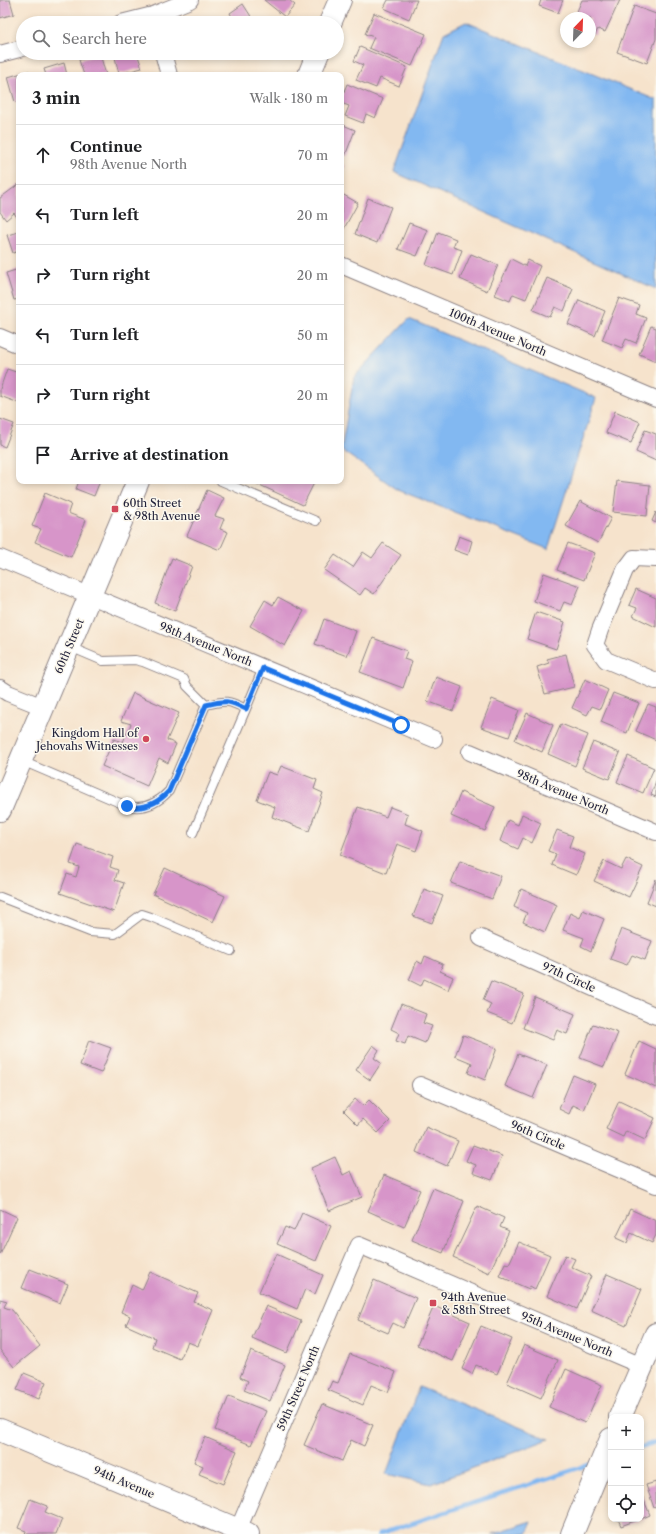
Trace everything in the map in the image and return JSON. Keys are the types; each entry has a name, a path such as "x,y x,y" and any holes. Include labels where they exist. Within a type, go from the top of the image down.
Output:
{"street":[{"path":"152,13 190,0"},
{"path":"333,16 340,0"},
{"path":"0,54 16,50"},
{"path":"165,60 168,72"},
{"path":"310,72 315,60"},
{"name":"100th Avenue North","path":"344,266 656,399"},
{"path":"0,337 16,344"},
{"name":"60th Street","path":"0,810 137,484"},
{"name":"98th Avenue North","path":"0,558 434,739"},
{"path":"656,559 634,558 625,570 595,645 606,660 656,681"},
{"path":"0,688 8,693 43,707"},
{"name":"98th Avenue North","path":"470,752 656,832"},
{"name":"97th Circle","path":"481,938 656,1016"},
{"name":"96th Circle","path":"420,1085 656,1185"},
{"name":"95th Avenue North","path":"359,1245 642,1366"},
{"name":"59th Street North","path":"243,1532 359,1245"},
{"path":"622,1414 656,1334"},
{"name":"94th Avenue","path":"0,1430 243,1532"},
{"path":"572,1534 608,1446"}],"lane":[{"path":"228,484 316,521"},
{"path":"69,646 103,661 135,660 184,679 187,686 206,705"},
{"path":"193,834 263,668"},
{"path":"206,705 223,701 231,702 246,709"},
{"path":"21,761 127,806 137,808 161,800 169,791 206,705"},
{"path":"0,897 90,932 115,934 142,914 231,951"}],"water":[{"path":"466,22 656,100 656,289 394,172 444,33"},
{"path":"409,319 596,398 548,549 398,490 344,452 344,433 354,377"},
{"path":"419,1387 549,1439 431,1484 386,1474"},
{"path":"532,1521 527,1534 492,1534"}],"building":[{"path":"0,0 10,0 14,14 0,18"},
{"path":"264,0 289,0 295,5 286,16 284,16"},
{"path":"388,0 417,0 409,19 384,8"},
{"path":"541,0 563,0 558,13 539,6"},
{"path":"582,0 620,0 605,32 598,29 596,33 596,12 577,12"},
{"path":"243,4 251,16 232,16 230,13"},
{"path":"634,6 656,14 656,39 647,63 617,52"},
{"path":"374,13 426,34 412,66 369,48 374,37 365,34"},
{"path":"360,47 407,67 399,86 380,78 376,88 356,80 363,65 354,61"},
{"path":"79,60 102,60 105,72 83,72"},
{"path":"116,60 139,60 142,68 127,72 119,72"},
{"path":"64,63 66,72 45,72 44,69"},
{"path":"16,75 16,102 15,102 8,77"},
{"path":"347,84 383,99 375,118 366,114 363,123 345,116 349,106 344,104 344,92"},
{"path":"344,125 355,130 344,156"},
{"path":"16,186 16,216 14,213 6,220 0,212 0,198"},
{"path":"344,195 358,203 344,229"},
{"path":"368,198 391,207 377,243 355,234"},
{"path":"409,223 428,230 417,256 398,249"},
{"path":"438,232 456,239 453,247 462,250 453,275 426,265"},
{"path":"16,233 16,252 13,253 7,235"},
{"path":"471,254 498,265 487,291 460,279"},
{"path":"511,259 525,266 528,260 540,266 526,299 513,294 510,301 495,295"},
{"path":"16,270 16,300 14,300 6,273"},
{"path":"547,278 573,289 564,311 555,307 550,317 533,310"},
{"path":"619,298 639,305 636,314 646,318 636,343 626,339 622,348 602,340"},
{"path":"579,300 605,311 595,336 568,324"},
{"path":"651,326 656,328 656,361 639,354"},
{"path":"7,369 16,372 16,402 0,396 0,389"},
{"path":"615,411 640,422 631,443 606,433"},
{"path":"0,419 14,424 5,447 0,445"},
{"path":"645,430 656,434 656,461 636,452"},
{"path":"617,481 650,485 647,516 613,512"},
{"path":"78,484 99,484 94,496 76,489"},
{"path":"258,484 314,484 303,505"},
{"path":"207,490 224,498 215,516 224,519 220,529 228,532 220,550 187,536"},
{"path":"45,493 71,504 68,513 86,520 71,557 35,542 41,529 32,526"},
{"path":"580,501 611,518 598,543 566,526"},
{"path":"656,512 656,523 652,521"},
{"path":"459,536 472,541 468,555 454,550"},
{"path":"383,543 401,555 374,594 365,588 360,595 324,570 335,555 353,567 363,552 372,558"},
{"path":"568,543 595,553 584,580 557,570"},
{"path":"172,558 192,566 175,611 155,603"},
{"path":"544,573 580,586 572,605 564,602 560,611 534,601"},
{"path":"636,589 656,598 656,627 633,616 637,608 629,605"},
{"path":"278,597 304,611 285,646 250,626 265,600 273,605"},
{"path":"536,612 565,622 556,649 527,639"},
{"path":"324,619 356,631 347,656 315,644"},
{"path":"373,638 407,651 404,659 412,662 403,688 360,672"},
{"path":"566,654 574,687 545,694 537,667 549,663 547,659"},
{"path":"436,677 462,687 453,711 427,701"},
{"path":"585,679 608,690 600,709 592,706 587,715 572,708"},
{"name":"Kingdom Hall of Jehovahs Witnesses","path":"133,693 179,713 167,740 176,744 168,763 159,758 147,786 102,766 114,739 123,742 131,724 121,721"},
{"path":"613,693 639,703 627,733 601,722"},
{"path":"492,699 519,710 509,737 481,727"},
{"path":"648,704 656,707 656,740 636,731"},
{"path":"527,713 553,725 542,752 515,740"},
{"path":"561,724 588,735 575,766 548,754"},
{"path":"593,742 620,753 609,779 582,768"},
{"path":"628,756 654,768 643,793 617,782"},
{"path":"281,766 317,780 314,789 323,793 309,831 272,817 275,807 257,800 268,772 277,775"},
{"path":"656,781 656,797 651,795"},
{"path":"461,792 495,807 485,831 451,816"},
{"path":"358,807 386,817 390,807 408,814 405,824 423,831 416,851 397,844 386,873 340,855"},
{"path":"522,814 541,823 532,843 523,838 518,849 500,841 508,820 518,825"},
{"path":"557,830 573,836 569,847 585,854 576,875 552,865 556,854 548,851"},
{"path":"77,844 113,857 110,867 118,870 115,880 124,883 114,912 60,893 67,874 76,877 79,867 70,864"},
{"path":"626,859 643,867 629,897 594,881 604,861 621,869"},
{"path":"460,861 501,876 492,899 451,883"},
{"path":"165,868 225,896 213,922 153,894"},
{"path":"656,879 656,906 647,902"},
{"path":"424,889 443,896 432,923 413,916"},
{"path":"521,889 557,905 545,932 523,922 527,913 514,907"},
{"path":"583,910 604,919 591,951 581,946 584,938 563,930 570,913 580,918"},
{"path":"621,929 652,941 645,960 632,955 627,965 610,959"},
{"path":"425,956 443,964 440,971 453,977 448,990 424,979 421,986 409,980 417,961 422,964"},
{"path":"491,981 524,994 512,1023 487,1013 491,1004 483,1000"},
{"path":"535,997 575,1014 567,1034 557,1030 553,1040 523,1028"},
{"path":"401,1004 426,1014 423,1023 432,1026 425,1043 408,1036 405,1044 396,1041 399,1033 391,1029"},
{"path":"593,1024 618,1033 604,1067 580,1058"},
{"path":"463,1035 497,1048 485,1080 468,1073 472,1063 455,1056"},
{"path":"89,1040 111,1048 101,1073 80,1065"},
{"path":"639,1041 656,1049 656,1088 625,1074"},
{"path":"373,1045 379,1050 374,1058 381,1063 370,1080 356,1070"},
{"path":"518,1054 547,1065 533,1098 505,1086"},
{"path":"573,1075 595,1084 584,1110 573,1105 569,1114 559,1109"},
{"path":"355,1099 363,1106 369,1100 390,1121 378,1133 363,1119 358,1125 344,1111"},
{"path":"619,1101 655,1118 645,1140 626,1131 623,1137 606,1129"},
{"path":"426,1127 458,1141 447,1166 416,1152"},
{"path":"473,1145 502,1156 492,1180 473,1173 476,1165 466,1161"},
{"path":"335,1157 343,1175 351,1171 362,1197 329,1211 311,1168"},
{"path":"384,1175 420,1190 404,1227 368,1211"},
{"path":"433,1188 464,1201 443,1253 412,1240"},
{"path":"477,1206 504,1218 500,1227 509,1231 489,1273 453,1257"},
{"path":"0,1209 17,1217 0,1255"},
{"path":"630,1209 656,1221 656,1235 652,1243 631,1233 627,1243 616,1238"},
{"path":"302,1213 331,1226 316,1261 277,1244 285,1227 294,1231"},
{"path":"519,1242 550,1255 535,1289 530,1286 529,1289 499,1276 505,1263 509,1264"},
{"path":"276,1254 323,1275 315,1294 305,1289 297,1309 259,1292"},
{"path":"565,1255 575,1259 571,1267 591,1276 577,1309 547,1296"},
{"path":"30,1269 68,1284 60,1303 22,1288"},
{"path":"150,1272 198,1293 194,1302 213,1310 198,1346 188,1342 180,1359 152,1347 155,1338 126,1325 130,1316 121,1312 132,1285 142,1290"},
{"path":"607,1274 642,1289 626,1326 591,1310"},
{"path":"374,1280 416,1298 403,1328 393,1323 388,1333 358,1320"},
{"path":"0,1299 7,1301 4,1307 12,1310 40,1346 14,1367 0,1350"},
{"path":"266,1306 301,1321 287,1353 252,1338"},
{"path":"434,1306 470,1322 453,1361 417,1345"},
{"path":"481,1326 512,1339 497,1374 476,1365 472,1374 462,1369"},
{"path":"524,1345 558,1360 541,1398 507,1383"},
{"path":"251,1351 285,1365 270,1401 244,1390 248,1381 240,1377"},
{"path":"350,1354 396,1372 388,1392 371,1385 363,1405 328,1390 332,1381 338,1383"},
{"path":"566,1369 602,1385 585,1423 549,1407"},
{"path":"24,1373 46,1382 39,1399 17,1390"},
{"path":"229,1396 266,1411 251,1445 215,1430"},
{"path":"322,1404 373,1425 364,1446 351,1440 342,1461 304,1445"},
{"path":"205,1437 237,1451 223,1484 199,1474 203,1466 194,1462"},
{"path":"656,1482 656,1507 654,1508 646,1485"},
{"path":"30,1499 48,1506 45,1512 62,1519 56,1534 25,1534 26,1531 18,1528"},
{"path":"644,1500 650,1515 644,1518"},
{"path":"619,1522 632,1522 621,1526"}],"waterway":[{"path":"644,1446 656,1442"},
{"path":"379,1534 594,1463"}],"place":[{"name":"60th Street & 98th Avenue","path":"115,509"},
{"name":"Kingdom Hall of Jehovahs Witnesses","path":"146,739"},
{"name":"94th Avenue & 58th Street","path":"433,1303"}],"route":[{"path":"127,806 137,808 161,800 169,791 206,705 223,701 231,702 246,709 263,668 401,725"}]}
